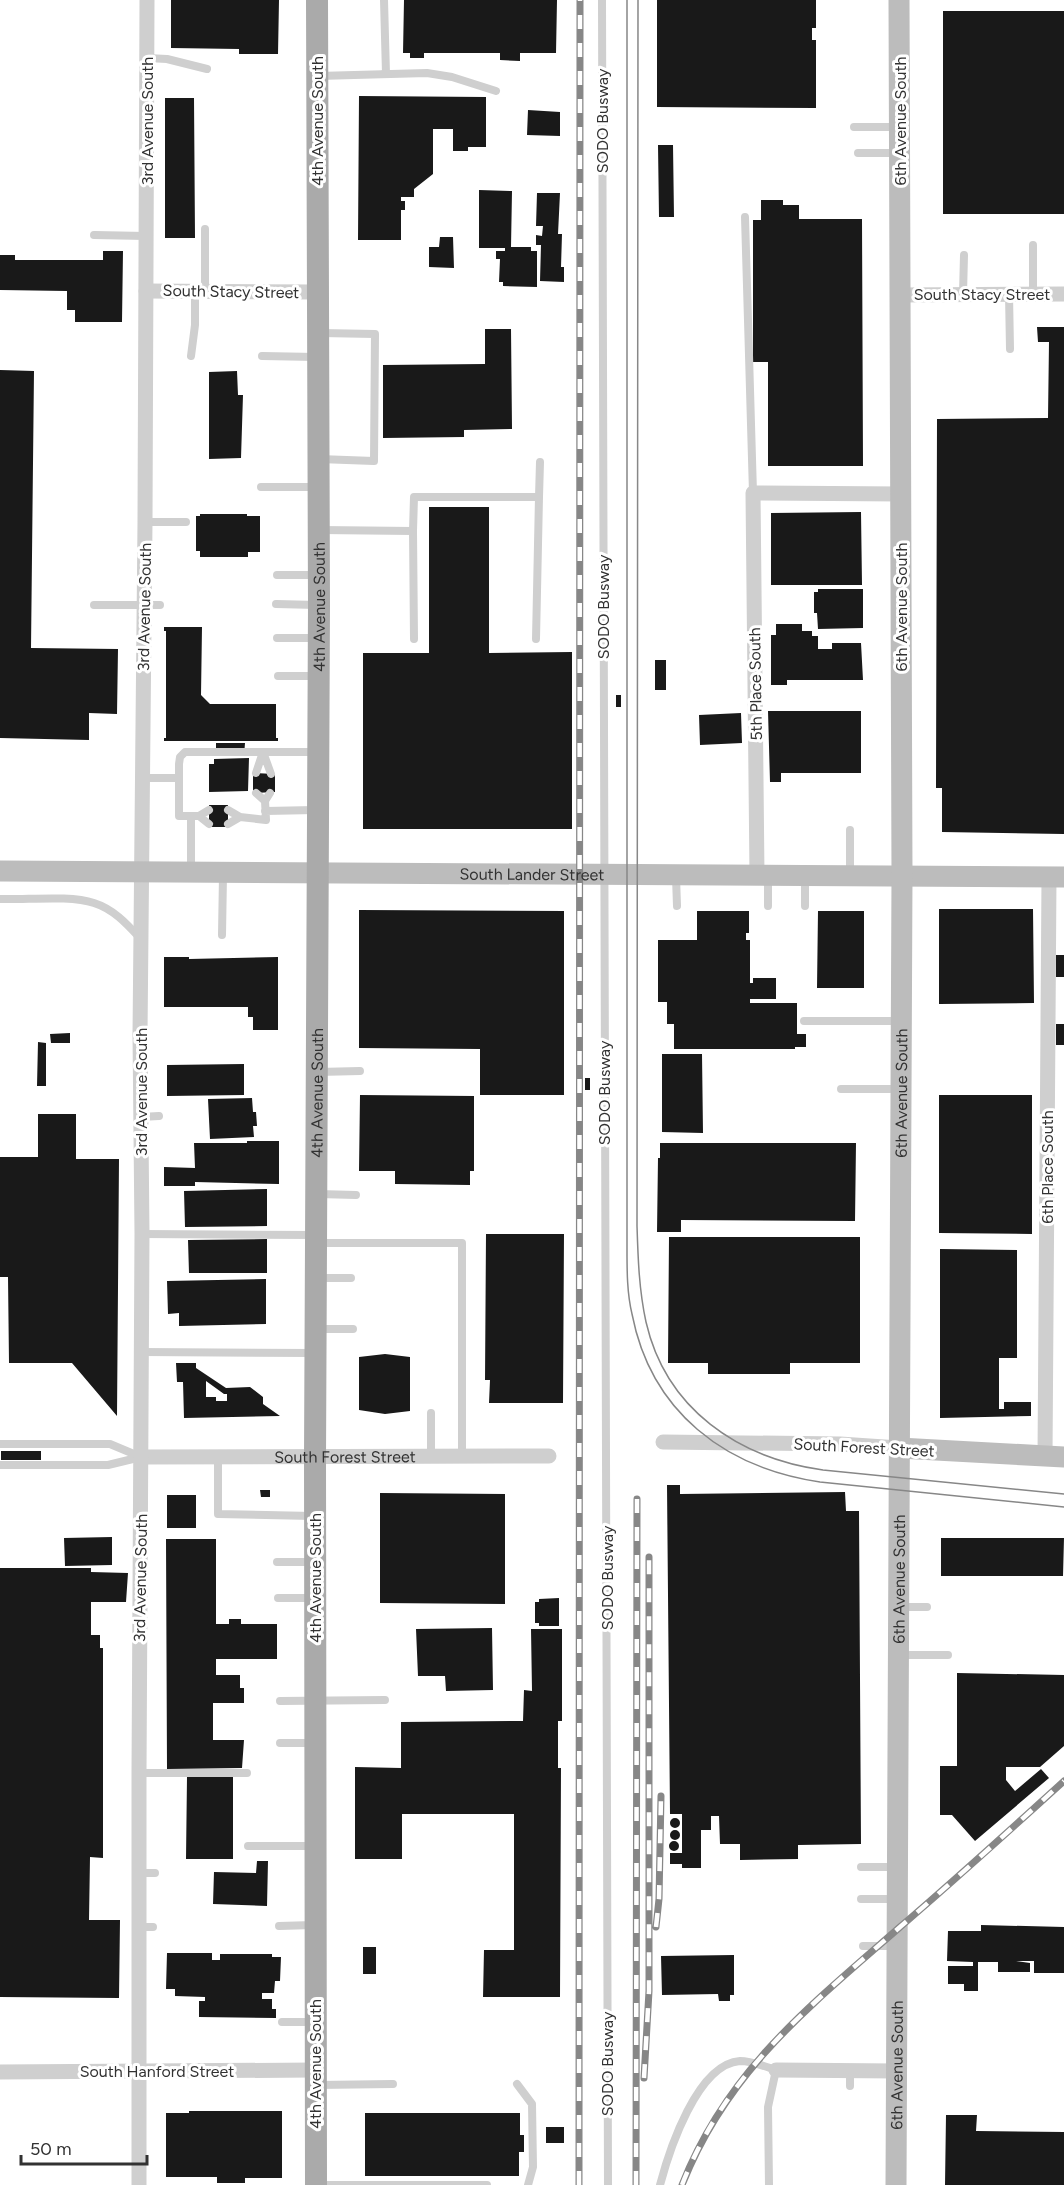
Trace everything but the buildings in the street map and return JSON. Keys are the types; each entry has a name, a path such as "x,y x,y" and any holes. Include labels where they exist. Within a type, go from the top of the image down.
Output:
{"main road":[{"name":"4th Avenue South","path":"316,2185 314,2077 315,1457 319,752 317,0"},
{"name":"6th Avenue South","path":"896,2185 902,876 899,0"},
{"name":"South Lander Street","path":"0,871 1056,877"},
{"name":"South Forest Street","path":"899,1448 1054,1457"}],"street":[{"name":"3rd Avenue South","path":"139,2185 138,2071 146,1927 139,1873 143,778 152,605 145,522 147,0"},
{"name":"South Stacy Street","path":"146,291 317,292"},
{"name":"South Stacy Street","path":"900,295 1064,294"},
{"path":"753,493 900,494"},
{"name":"5th Place South","path":"753,493 763,875"},
{"name":"6th Place South","path":"1054,1457 1056,877"},
{"name":"South Forest Street","path":"663,1442 840,1444 899,1448"},
{"name":"South Forest Street","path":"141,1457 549,1456"},
{"path":"776,2070 850,2078 896,2071"},
{"name":"South Hanford Street","path":"0,2072 138,2071 314,2077"}],"lane":[{"path":"384,0 386,74"},
{"name":"SODO Busway","path":"602,0 608,2185"},
{"path":"147,58 167,58 207,69"},
{"path":"317,76 427,73 452,77 496,91"},
{"path":"854,127 901,127"},
{"path":"858,153 901,153"},
{"path":"745,217 753,493"},
{"path":"191,356 206,229"},
{"path":"94,235 146,236"},
{"path":"1033,245 1033,294"},
{"path":"963,294 964,255"},
{"path":"1010,294 1010,350"},
{"path":"317,333 375,334 374,460 318,459"},
{"path":"262,356 317,357"},
{"path":"536,639 540,462"},
{"path":"261,487 318,487"},
{"path":"414,639 414,497 540,497"},
{"path":"145,522 186,522"},
{"path":"318,530 413,531"},
{"path":"277,575 319,575"},
{"path":"276,604 319,605"},
{"path":"94,605 152,605"},
{"path":"277,638 319,638"},
{"path":"278,676 319,676"},
{"path":"208,810 195,816 179,816 179,764 180,757 185,752 319,752"},
{"path":"256,773 264,752"},
{"path":"264,752 271,774"},
{"path":"143,778 179,778"},
{"path":"256,793 265,801"},
{"path":"228,810 240,817 266,820 265,801 270,793"},
{"path":"265,811 318,810"},
{"path":"195,816 209,824"},
{"path":"191,873 195,816"},
{"path":"228,824 240,817"},
{"path":"850,830 850,876"},
{"path":"222,935 223,873"},
{"path":"676,875 677,906"},
{"path":"763,875 768,906"},
{"path":"804,906 805,875"},
{"path":"0,899 73,900 94,903 124,921 142,941"},
{"path":"804,1022 901,1021"},
{"path":"317,1072 360,1071"},
{"path":"841,1089 901,1089"},
{"path":"141,1117 159,1116"},
{"path":"316,1194 356,1195"},
{"path":"142,1234 462,1243 462,1457"},
{"path":"316,1278 351,1278"},
{"path":"316,1329 353,1329"},
{"path":"142,1352 316,1353"},
{"path":"431,1413 431,1457"},
{"path":"0,1444 110,1444 141,1457"},
{"path":"0,1465 108,1465 141,1457"},
{"path":"218,1457 218,1514 315,1516"},
{"path":"277,1562 315,1562"},
{"path":"278,1598 315,1598"},
{"path":"898,1607 927,1607"},
{"path":"898,1655 948,1655"},
{"path":"280,1701 385,1700"},
{"path":"280,1743 315,1743"},
{"path":"139,1773 248,1773"},
{"path":"248,1846 315,1846"},
{"path":"861,1866 897,1866"},
{"path":"139,1873 155,1873"},
{"path":"861,1899 897,1899"},
{"path":"279,1926 315,1925"},
{"path":"863,1946 897,1946"},
{"path":"282,2022 314,2022"},
{"path":"660,2185 682,2119 704,2086 722,2067 738,2061 755,2063 776,2070 768,2107 770,2185"},
{"path":"314,2077 393,2084"},
{"path":"517,2084 532,2104 533,2168 528,2185"},
{"path":"316,2185 487,2185"}],"tram line":[{"path":"627,0 627,1266 630,1306 642,1349 656,1380 675,1407 697,1430 724,1449 753,1464 785,1475 820,1482 1064,1507"},
{"path":"638,0 637,1226 640,1286 646,1322 656,1353 670,1380 688,1404 710,1424 735,1441 762,1454 792,1464 823,1470 1064,1494"}],"railway":[{"path":"579,2185 580,0"},
{"path":"636,2185 637,1499"},
{"path":"644,2078 649,1991 649,1557"},
{"path":"682,2185 701,2144 722,2107 774,2042 834,1984 1064,1781"},
{"path":"656,1927 659,1899 661,1796"}]}
